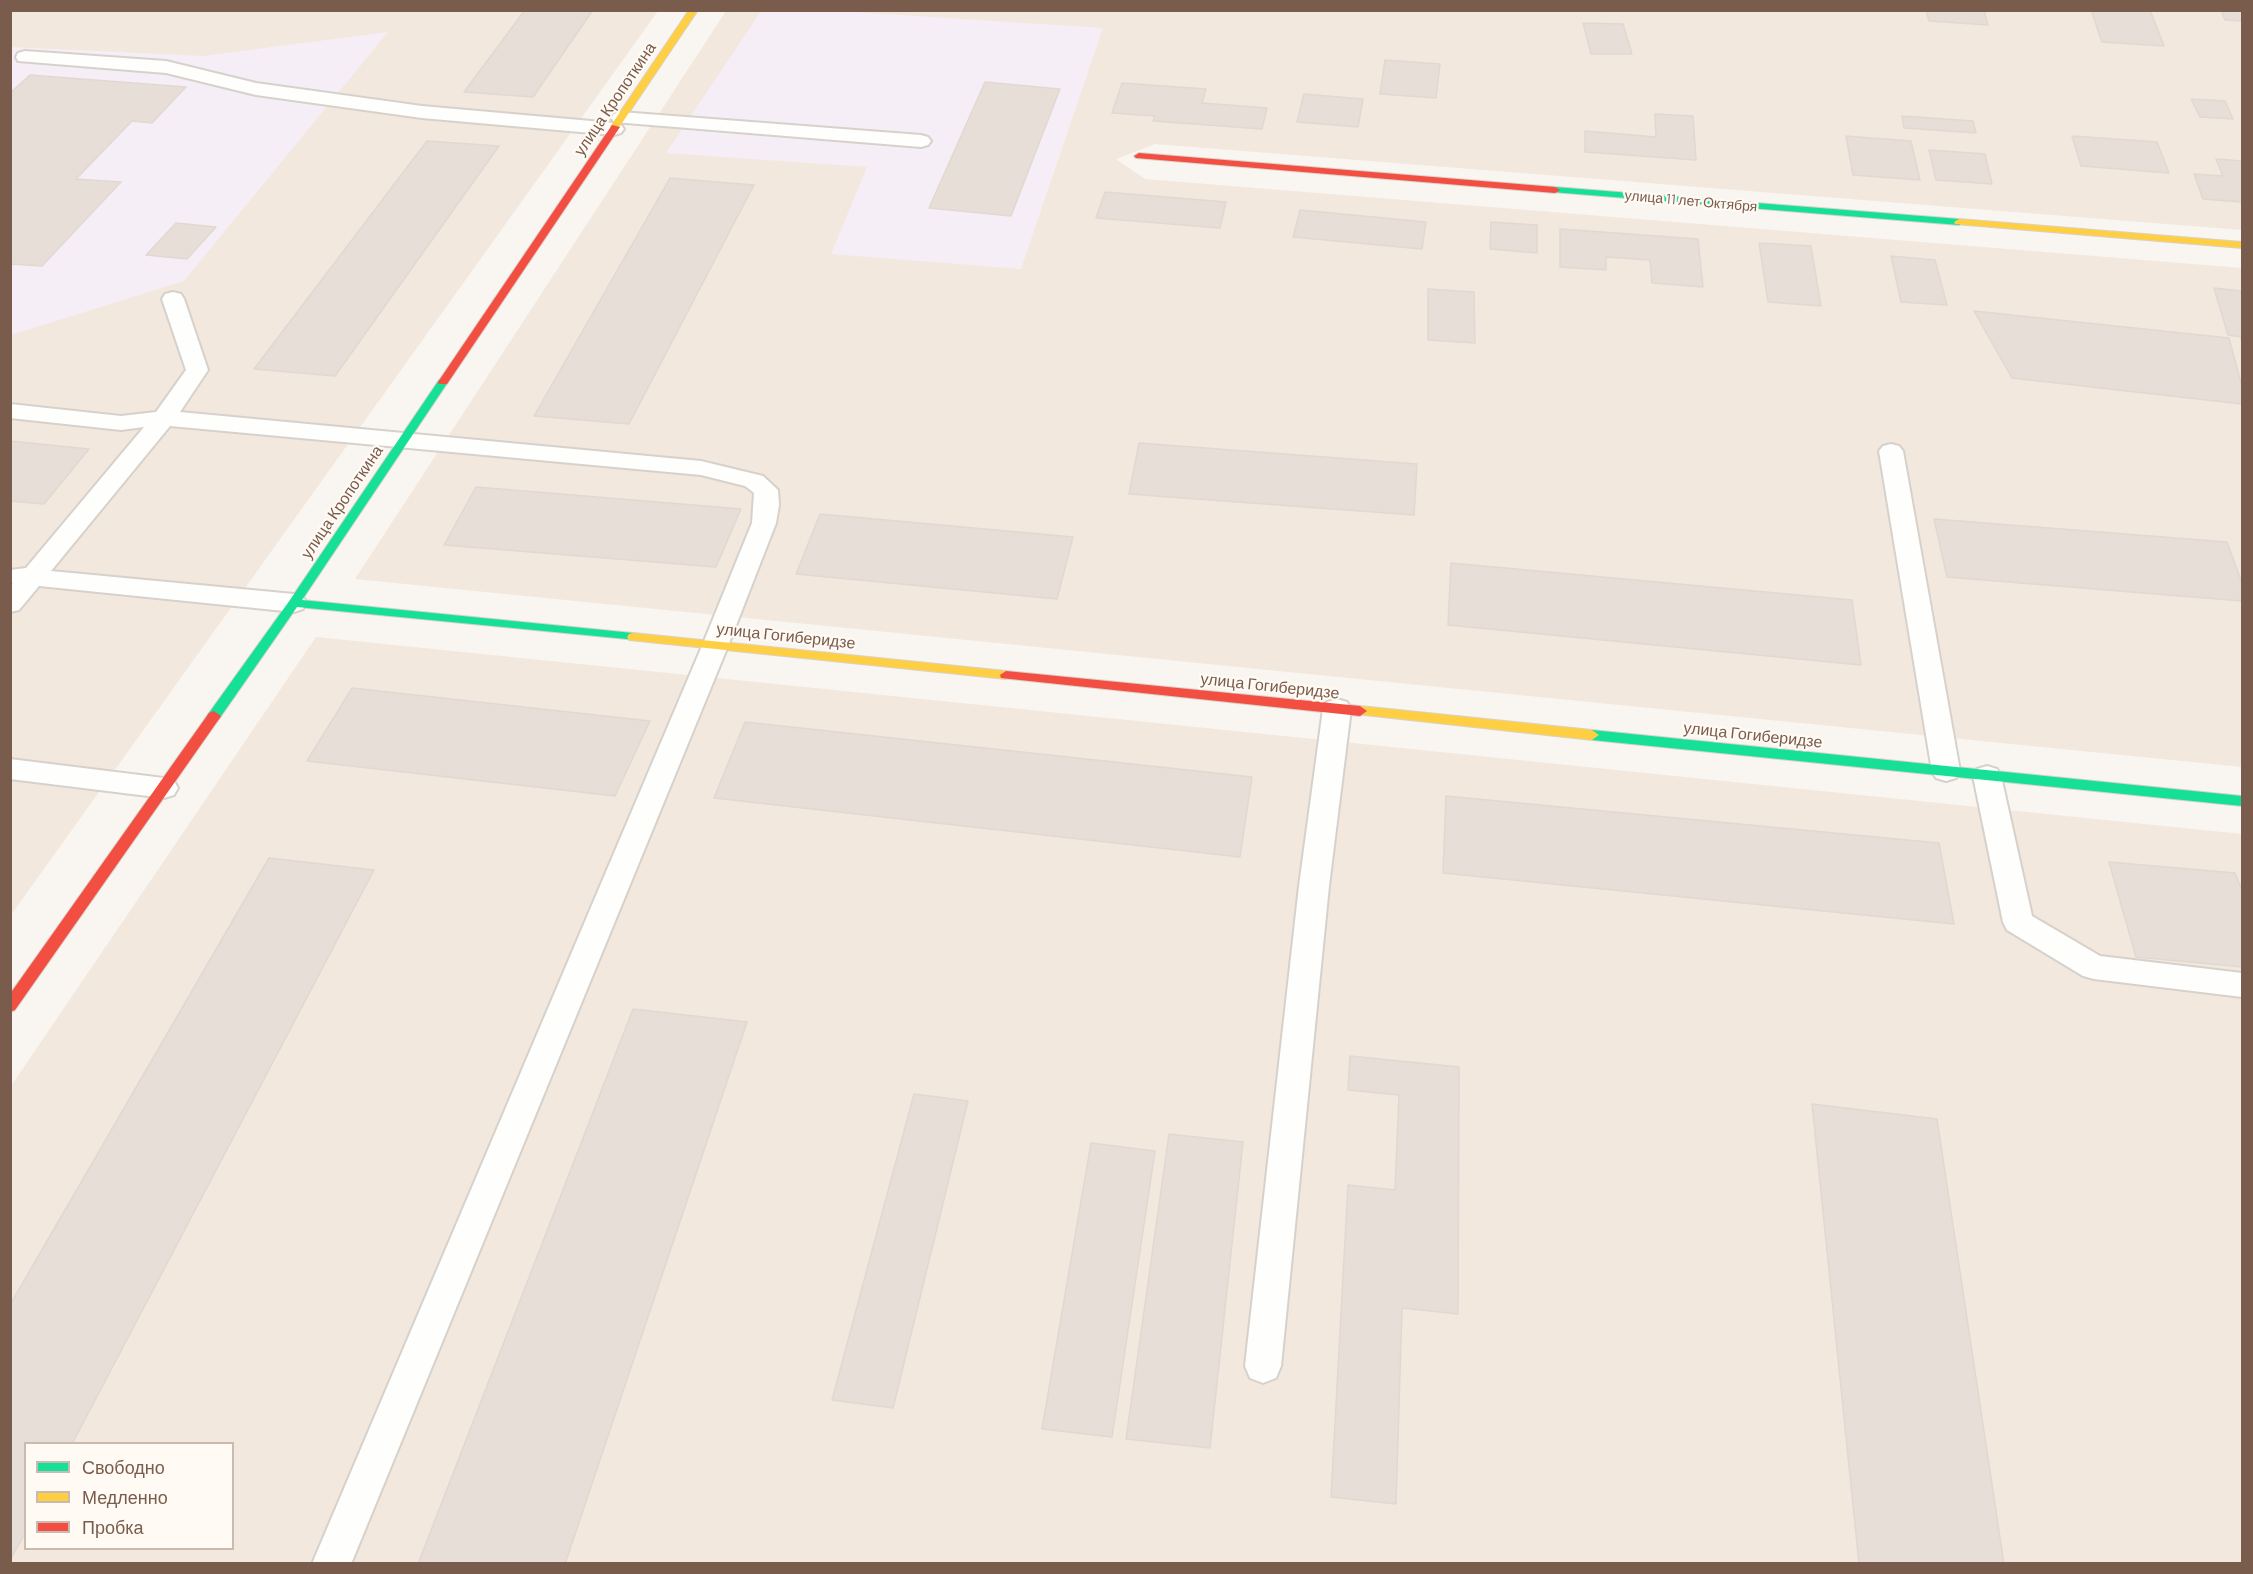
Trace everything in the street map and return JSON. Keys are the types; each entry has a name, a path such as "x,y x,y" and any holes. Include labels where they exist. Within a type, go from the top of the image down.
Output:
{"street":[{"name":"улица Кропоткина","path":"10,1006 294,603 694,10"},
{"name":"улица 11 лет Октября","path":"1139,156 2242,245"},
{"name":"улица Гогиберидзе","path":"294,603 2242,801"}],"lane":[{"path":"25,57 166,67 256,89 422,112 921,141"},
{"path":"10,604 21,576 164,418 197,370 174,299"},
{"path":"10,411 121,423 164,418 701,468 734,474 754,481 766,490 767,506 764,523 715,646 330,1563"},
{"path":"1891,451 1946,771"},
{"path":"21,576 294,603"},
{"path":"1263,1366 1314,886 1337,709"},
{"path":"10,769 164,788"},
{"path":"1987,776 2018,922 2094,967 2242,985"}],"shaded area":[{"path":"11,11 658,11 11,915"},
{"path":"726,11 2242,11 2242,230 1155,144 1116,159 1145,179 2242,268 2242,767 355,579"},
{"path":"761,11 838,11 1103,28 1021,269 831,254 867,167 666,153"},
{"path":"388,32 184,281 11,335 11,47 203,56"},
{"path":"316,637 2242,834 2242,1563 11,1564 11,1086"}],"building":[{"path":"525,10 593,10 533,97 464,92"},
{"path":"1926,10 1984,10 1988,25 1929,21"},
{"path":"2091,10 2150,10 2164,46 2102,42"},
{"path":"2221,10 2242,10 2242,21 2225,20"},
{"path":"1583,23 1623,24 1632,54 1591,54"},
{"path":"1385,60 1440,64 1436,98 1380,94"},
{"path":"30,75 186,87 152,123 132,121 76,179 121,182 42,266 10,264 10,93"},
{"path":"985,82 1060,89 1011,216 929,208"},
{"path":"1122,83 1206,89 1202,103 1267,108 1262,129 1153,121 1155,116 1112,113"},
{"path":"1304,94 1363,99 1358,127 1297,122"},
{"path":"2191,99 2225,101 2233,119 2200,117"},
{"path":"1655,114 1693,116 1696,160 1585,152 1585,131 1656,137"},
{"path":"1902,116 1973,121 1976,133 1904,128"},
{"path":"1846,136 1911,141 1920,180 1853,175"},
{"path":"2072,136 2157,142 2169,173 2081,166"},
{"path":"427,141 499,146 335,376 254,369"},
{"path":"1929,150 1985,154 1992,184 1936,180"},
{"path":"2216,159 2242,161 2242,202 2203,199 2194,174 2223,176"},
{"path":"670,178 754,185 629,424 534,416"},
{"path":"1105,192 1226,202 1220,228 1096,218"},
{"path":"1300,210 1426,222 1422,249 1293,237"},
{"path":"1491,222 1537,225 1537,253 1490,249"},
{"path":"176,223 216,227 187,259 146,255"},
{"path":"1560,229 1698,239 1703,287 1652,283 1650,260 1606,257 1606,270 1560,267"},
{"path":"1759,243 1811,246 1821,306 1768,302"},
{"path":"1891,256 1935,260 1947,305 1901,302"},
{"path":"2214,288 2242,291 2242,343 2241,337 2228,335"},
{"path":"1428,289 1474,292 1475,343 1428,340"},
{"path":"1974,311 2229,338 2242,387 2242,404 2012,378"},
{"path":"10,441 89,449 44,504 10,501"},
{"path":"1139,443 1417,464 1414,515 1129,494"},
{"path":"476,487 741,509 716,567 444,545"},
{"path":"820,514 1073,537 1057,599 796,574"},
{"path":"1934,519 2227,542 2242,583 2242,601 1947,577"},
{"path":"1451,563 1852,600 1861,665 1448,625"},
{"path":"352,688 650,721 615,796 307,761"},
{"path":"745,722 1252,777 1240,857 714,798"},
{"path":"1446,796 1939,843 1954,924 1443,873"},
{"path":"269,858 374,870 73,1442 24,1442 24,1536 10,1560 10,1305"},
{"path":"2109,862 2235,873 2242,890 2242,967 2136,957"},
{"path":"633,1009 747,1022 565,1564 418,1564"},
{"path":"1350,1056 1459,1067 1458,1314 1402,1308 1396,1504 1331,1497 1348,1185 1395,1190 1399,1095 1348,1090"},
{"path":"914,1094 968,1101 893,1408 832,1400"},
{"path":"1812,1104 1937,1119 2004,1564 1859,1564"},
{"path":"1169,1134 1243,1142 1210,1448 1126,1439"},
{"path":"1091,1143 1155,1151 1112,1437 1042,1429"}],"traffic: fast":[{"path":"1555,190 1959,222"},
{"path":"214,716 294,603 443,382"},
{"path":"294,603 633,637"},
{"path":"1592,735 2242,801"}],"traffic: slow":[{"path":"615,127 694,10"},
{"path":"1959,222 2242,245"},
{"path":"633,637 1006,675"},
{"path":"1360,711 1592,735"}],"traffic: jam":[{"path":"443,382 615,127"},
{"path":"1139,156 1555,190"},
{"path":"1006,675 1360,711"},
{"path":"10,1006 214,716"}]}
